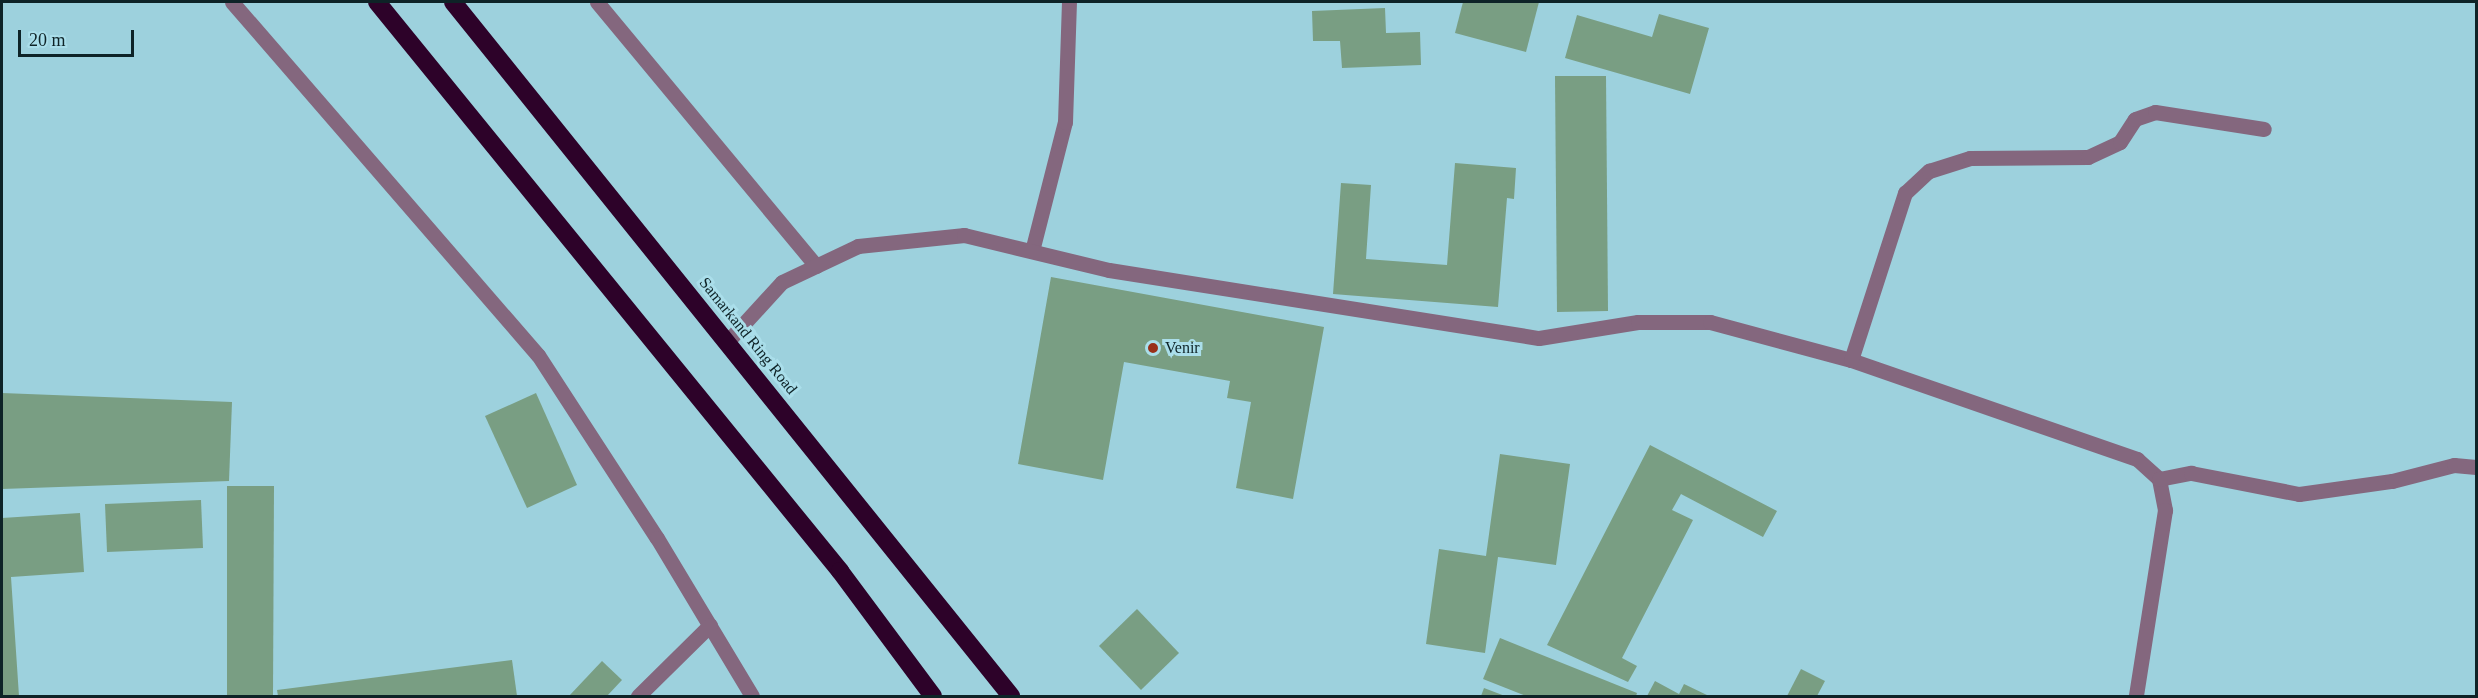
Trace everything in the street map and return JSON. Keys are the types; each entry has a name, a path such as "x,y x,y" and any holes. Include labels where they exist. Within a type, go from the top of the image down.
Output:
{"highway":[{"path":"377,2 840,571 933,696"},
{"name":"Samarkand Ring Road","path":"453,2 1011,696"}],"street":[{"path":"232,2 538,355 710,625 752,696"},
{"path":"597,2 816,266"},
{"path":"1032,251 1065,122 1069,2"},
{"path":"1851,360 1905,193 1929,171 1970,158 2088,157 2120,142 2135,118 2155,112 2264,129"},
{"path":"727,342 782,282 858,246 964,235 1120,272 1539,338 1638,322 1710,322 1851,360 2137,459 2159,479 2165,510 2136,696"},
{"path":"2159,479 2191,473 2299,494 2392,481 2454,465 2476,467"},
{"path":"638,696 710,625"}],"building":[{"path":"1463,2 1539,2 1526,52 1455,33"},
{"path":"1385,8 1386,33 1420,32 1421,65 1342,68 1340,41 1313,41 1312,11"},
{"path":"1659,14 1709,28 1690,94 1565,58 1577,15 1652,37"},
{"path":"1555,76 1606,76 1608,311 1557,312"},
{"path":"1455,163 1516,168 1514,199 1507,198 1498,307 1333,294 1341,183 1371,185 1366,259 1447,265"},
{"path":"1051,277 1324,327 1293,499 1236,488 1251,402 1227,398 1230,381 1124,362 1103,480 1018,464"},
{"path":"2,393 232,402 229,481 2,489"},
{"path":"536,393 577,485 527,508 485,416"},
{"path":"1650,445 1777,511 1763,537 1681,494 1672,510 1693,520 1622,658 1637,666 1628,682 1547,645"},
{"path":"1500,454 1570,464 1556,565 1498,557 1485,653 1426,644 1439,549 1486,556"},
{"path":"227,486 274,486 273,696 227,696"},
{"path":"201,500 203,548 107,552 105,504"},
{"path":"80,513 84,572 11,577 19,696 2,696 2,518"},
{"path":"1137,609 1179,653 1141,690 1099,646"},
{"path":"1500,638 1637,693 1636,696 1526,696 1483,679"},
{"path":"512,660 517,696 278,696 277,690"},
{"path":"602,661 622,680 607,696 569,696"},
{"path":"1801,669 1825,681 1817,696 1787,696"},
{"path":"1655,681 1679,694 1684,684 1709,696 1647,696"},
{"path":"1484,688 1505,696 1481,696"}],"place":[{"name":"Venir","path":"1153,348"}]}
